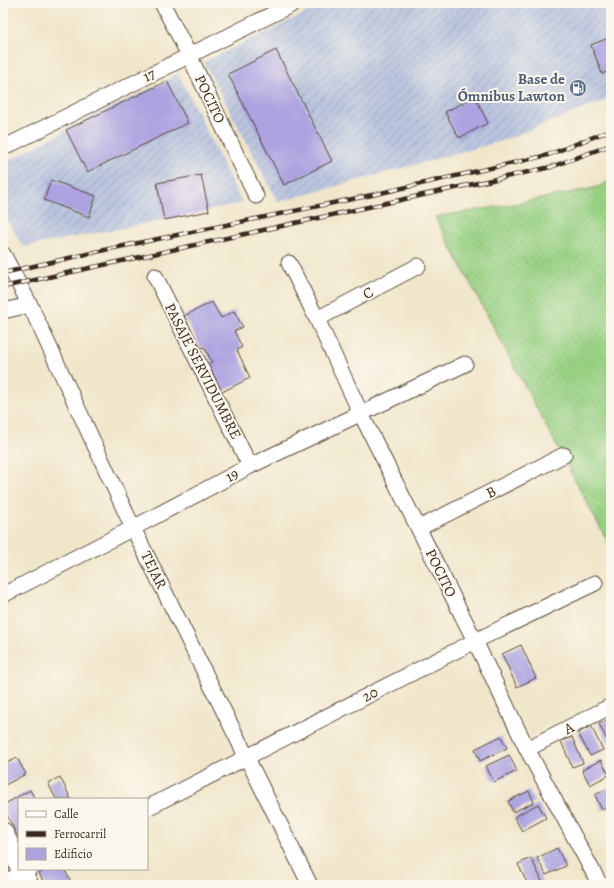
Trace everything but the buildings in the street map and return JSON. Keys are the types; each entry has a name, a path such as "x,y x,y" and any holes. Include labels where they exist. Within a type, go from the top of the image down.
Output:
{"main road":[{"path":"3,832 18,861"}],"street":[{"name":"POCITO","path":"162,3 256,196"},
{"name":"17","path":"3,148 294,3"},
{"name":"TEJAR","path":"3,254 30,305 133,528 310,885"},
{"name":"POCITO","path":"289,263 361,414 475,641 527,750 600,882"},
{"name":"C","path":"317,319 418,266"},
{"name":"PASAJE SERVIDUMBRE","path":"155,276 250,466"},
{"path":"3,312 30,305"},
{"name":"19","path":"3,595 250,466 465,364"},
{"name":"B","path":"419,528 564,455"},
{"name":"20","path":"148,807 475,641 595,584"},
{"name":"A","path":"527,750 611,706"},
{"path":"3,883 24,872"}],"shaded area":[{"path":"326,3 611,3 611,98 502,141 278,202 204,62"},
{"path":"178,73 242,203 164,220 23,247 3,213 3,164 66,130 167,81"}],"green space":[{"path":"611,180 611,548 435,217 520,203 598,187"}],"railway":[{"path":"3,273 109,249 372,195 548,155 611,130"},
{"path":"3,287 551,167 611,145"}],"place":[{"name":"Base de Ómnibus Lawton","path":"578,88"}]}
